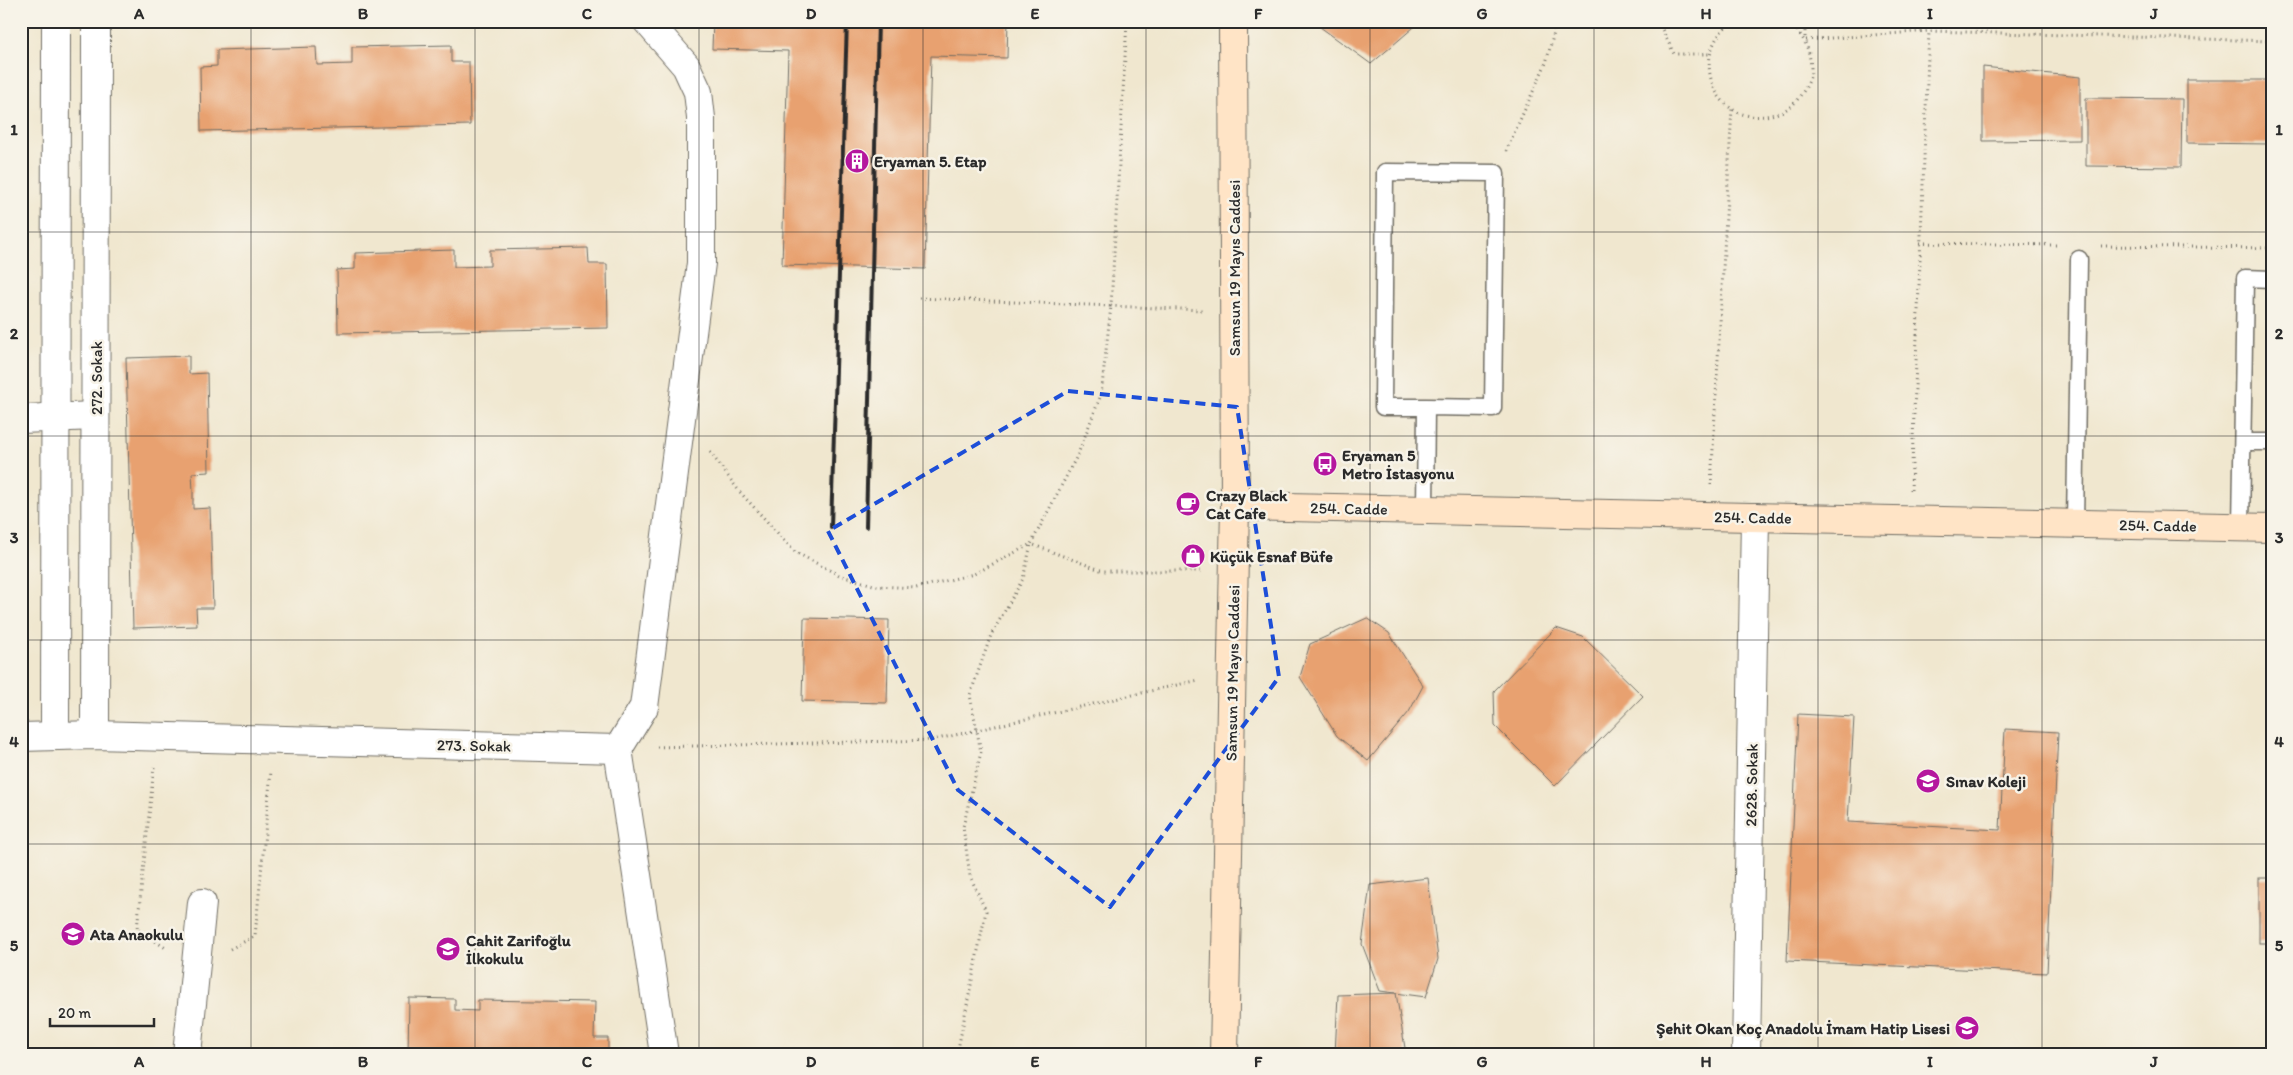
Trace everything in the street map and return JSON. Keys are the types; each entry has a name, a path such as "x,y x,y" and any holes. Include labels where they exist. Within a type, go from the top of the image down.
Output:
{"street":[{"path":"55,735 56,21"},
{"name":"272. Sokak","path":"95,735 96,21"},
{"path":"648,21 686,66 698,92 702,118 701,263 644,707 618,749 664,1054"},
{"name":"Samsun 19 Mayıs Caddesi","path":"1224,1054 1235,506 1233,21"},
{"path":"21,419 95,416"},
{"name":"254. Cadde","path":"1235,506 2272,528"},
{"name":"2628. Sokak","path":"1746,1054 1755,517"},
{"name":"273. Sokak","path":"21,737 95,735 618,749"},
{"path":"188,1054 202,903"}],"lane":[{"path":"1385,172 1496,173 1493,408 1426,407 1383,407 1385,172"},
{"path":"2075,524 2078,259"},
{"path":"2241,527 2245,278 2272,279"},
{"path":"1425,510 1426,407"},
{"path":"2243,442 2272,442"}],"path":[{"path":"957,1054 986,911 970,876 963,827 981,752 970,695 991,635 1024,580 1032,544 1078,454 1101,395 1110,306 1126,21"},
{"path":"1496,173 1546,63 1557,21"},
{"path":"1658,21 1674,54 1710,54"},
{"path":"1733,21 1719,33 1710,54 1708,65 1711,81 1719,97 1732,108 1747,115 1764,117 1780,113 1795,103 1805,89 1811,74 1810,56 1805,40 1805,21"},
{"path":"1786,21 1805,40"},
{"path":"1805,40 1929,31 2272,41"},
{"path":"1910,520 1929,31"},
{"path":"1709,516 1732,108"},
{"path":"919,298 1234,312"},
{"path":"682,411 739,491 795,552 842,576 877,586 916,588 974,574 1032,544 1103,571 1234,571"},
{"path":"618,749 933,740 1232,673"},
{"path":"157,737 136,929 196,968 255,936 274,740"}],"highlighted area":[{"path":"1068,391 1237,407 1279,677 1110,907 958,790 828,531"}],"building":[{"name":"Eryaman 5. Etap","path":"713,21 1008,21 1007,58 931,56 925,269 782,265 788,51 712,49"},
{"path":"1317,21 1421,21 1371,64 1316,24"},
{"path":"451,45 451,62 469,62 470,125 201,131 200,67 217,66 217,50 316,47 317,65 352,64 352,47"},
{"path":"1983,67 2080,77 2080,140 1983,141"},
{"path":"2187,80 2272,80 2272,144 2187,143"},
{"path":"2086,98 2182,99 2181,167 2086,166"},
{"path":"588,248 589,264 607,264 608,328 338,333 337,270 355,269 355,253 454,250 454,267 490,266 490,250"},
{"path":"189,356 189,374 207,373 209,472 192,473 193,509 210,508 213,608 196,608 197,626 133,628 126,358"},
{"path":"804,618 889,620 887,703 802,701"},
{"path":"1367,618 1389,633 1423,686 1409,712 1368,761 1337,736 1300,677 1310,644"},
{"path":"1556,628 1583,637 1643,696 1555,786 1495,726 1494,691"},
{"path":"1798,714 1854,717 1848,822 2000,830 2005,729 2058,732 2047,973 1787,961"},
{"path":"1428,878 1438,959 1426,997 1380,991 1362,944 1370,885"},
{"path":"2259,878 2272,878 2272,943 2259,943"},
{"path":"1396,993 1406,1054 1335,1054 1338,995"},
{"path":"409,998 455,999 455,1010 478,1011 478,1000 595,1002 594,1038 608,1038 608,1054 408,1054"}],"railway":[{"path":"831,527 847,21"},
{"path":"866,527 878,21"}],"place":[{"name":"Eryaman 5. Etap","path":"857,161"},
{"name":"Eryaman 5 Metro İstasyonu","path":"1325,464"},
{"name":"Crazy Black Cat Cafe","path":"1188,504"},
{"name":"Küçük Esnaf Büfe","path":"1193,556"},
{"name":"Sınav Koleji","path":"1928,781"},
{"name":"Ata Anaokulu","path":"73,934"},
{"name":"Cahit Zarifoğlu İlkokulu","path":"448,949"},
{"name":"Şehit Okan Koç Anadolu İmam Hatip Lisesi","path":"1967,1028"}]}
